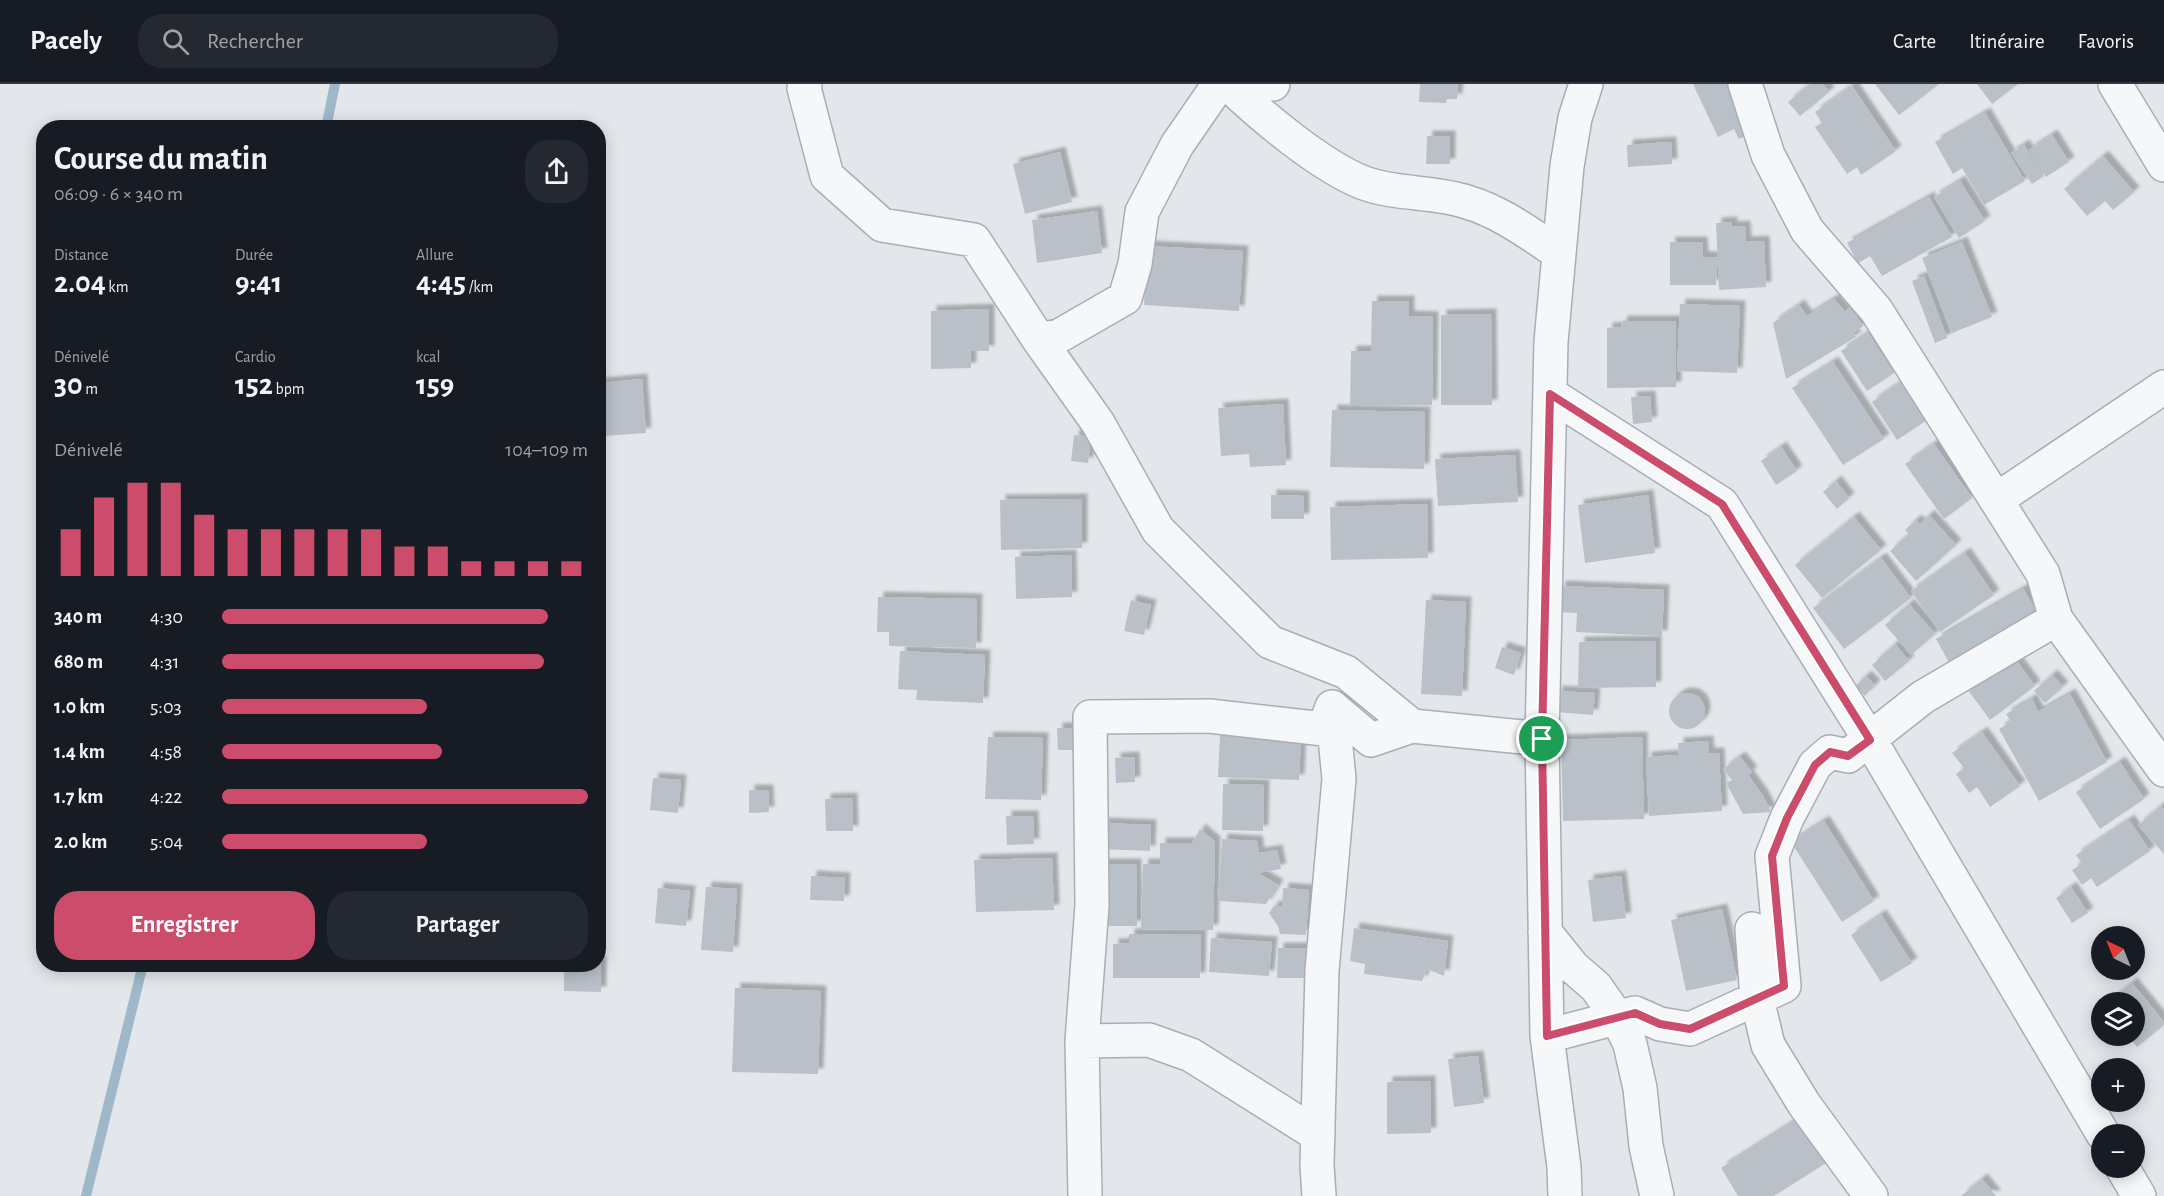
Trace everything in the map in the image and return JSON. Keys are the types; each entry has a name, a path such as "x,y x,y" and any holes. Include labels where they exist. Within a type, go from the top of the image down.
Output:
{"street":[{"path":"805,84 804,88 827,176 882,225 974,240 1039,340 1098,423 1158,530 1270,642 1346,672 1412,726"},
{"path":"1039,340 1059,336 1125,298 1136,264 1142,212 1177,145 1219,84"},
{"path":"1228,84 1286,133 1328,164 1365,183 1467,201 1509,220 1559,252"},
{"path":"1262,84 1273,84"},
{"path":"1565,1196 1564,1167 1547,1036 1542,739 1551,342 1567,166 1575,118 1585,84"},
{"path":"1745,84 1768,155 1807,230 1876,310 2043,574 2056,619 2164,770"},
{"path":"2115,84 2164,165"},
{"path":"1996,500 2164,387"},
{"path":"1550,394 1722,504 1870,740 2097,1124"},
{"path":"1547,1036 1635,1013 1660,1024 1690,1029 1784,986 1772,856 1787,818 1815,765 1830,752 1848,756 1923,697 2056,619"},
{"path":"1332,707 1371,740 1412,726 1542,739"},
{"path":"1085,1196 1082,1041 1092,905 1090,717 1209,716 1324,729 1332,707"},
{"path":"1319,1196 1318,1135 1322,970 1339,779 1332,707"},
{"path":"1752,929 1756,999 1768,1044 1804,1104 1870,1196"},
{"path":"1545,932 1573,967 1596,987 1617,1017 1630,1044 1640,1088 1646,1146 1657,1196"},
{"path":"1082,1041 1149,1040 1191,1055 1318,1135"},
{"path":"2128,1178 2139,1196"}],"building":[{"path":"1420,84 1458,84 1457,99 1447,99 1446,103 1419,102"},
{"path":"1693,84 1731,84 1754,132 1739,139 1734,129 1718,137"},
{"path":"1811,84 1823,84 1829,92 1800,116 1788,102"},
{"path":"1875,84 1939,84 1899,115"},
{"path":"1977,84 2018,84 1992,104"},
{"path":"1852,86 1896,151 1861,175 1857,167 1847,174 1815,127 1822,123 1815,112"},
{"path":"1985,113 2025,181 1984,205 1962,168 1953,174 1935,142"},
{"path":"2052,135 2069,162 2046,177 2029,150"},
{"path":"1427,136 1450,136 1450,164 1426,164"},
{"path":"1671,142 1672,164 1628,167 1627,145"},
{"path":"2024,145 2044,176 2032,184 2011,153"},
{"path":"1060,152 1072,202 1025,214 1013,164"},
{"path":"2103,156 2134,192 2113,210 2105,201 2087,216 2064,189"},
{"path":"1960,181 1985,221 1959,238 1934,197"},
{"path":"1929,197 1952,237 1882,276 1870,256 1858,263 1847,243"},
{"path":"1097,211 1102,253 1037,263 1032,220"},
{"path":"1732,222 1732,227 1745,226 1746,242 1764,241 1766,287 1719,290 1716,223"},
{"path":"1670,242 1702,242 1703,257 1717,257 1716,285 1670,285"},
{"path":"1962,242 1992,317 1952,333 1922,258"},
{"path":"1147,246 1243,251 1239,311 1144,305"},
{"path":"1924,276 1947,338 1935,343 1912,281"},
{"path":"1834,299 1845,312 1850,307 1863,326 1853,333 1856,337 1786,379 1773,323 1799,305 1807,316"},
{"path":"1372,301 1409,301 1409,316 1433,317 1432,405 1350,405 1351,351 1371,351"},
{"path":"1680,304 1740,306 1737,373 1677,371"},
{"path":"989,309 989,351 971,351 971,368 931,369 931,311"},
{"path":"1491,314 1492,405 1441,405 1441,315"},
{"path":"1622,321 1676,321 1676,387 1607,388 1607,328 1621,327"},
{"path":"1868,333 1894,373 1867,391 1841,351"},
{"path":"1833,362 1884,439 1843,465 1792,388"},
{"path":"642,379 646,433 606,436 606,382"},
{"path":"1901,382 1927,420 1897,440 1872,402"},
{"path":"1650,396 1652,422 1633,424 1631,397"},
{"path":"1283,404 1286,465 1250,467 1249,454 1221,456 1218,408"},
{"path":"1332,410 1425,412 1424,469 1330,467"},
{"path":"1074,435 1091,437 1088,463 1071,461"},
{"path":"1934,444 1972,498 1944,519 1905,464"},
{"path":"1781,447 1797,471 1776,485 1761,461"},
{"path":"1515,455 1518,502 1438,506 1435,459"},
{"path":"1836,481 1849,498 1837,509 1823,492"},
{"path":"1271,495 1304,496 1304,519 1271,519"},
{"path":"1648,495 1655,553 1585,563 1578,505"},
{"path":"1082,499 1082,548 1001,550 1000,500"},
{"path":"1427,504 1428,558 1331,560 1330,507"},
{"path":"1929,515 1956,545 1916,581 1890,551 1909,534 1905,530 1916,520 1920,524"},
{"path":"1854,517 1881,550 1822,598 1795,565"},
{"path":"1965,553 1994,595 1940,632 1911,591"},
{"path":"1071,555 1072,597 1016,599 1015,557"},
{"path":"1881,558 1911,598 1844,649 1813,608"},
{"path":"1560,586 1664,590 1662,636 1576,632 1577,613 1559,612"},
{"path":"2023,589 2039,615 1951,666 1936,639"},
{"path":"878,597 977,599 976,648 889,646 889,632 877,632"},
{"path":"1131,600 1151,605 1144,635 1124,631"},
{"path":"1426,600 1466,602 1462,696 1421,694"},
{"path":"1909,604 1935,634 1911,655 1885,625"},
{"path":"1656,641 1656,687 1578,688 1579,642"},
{"path":"1895,644 1909,661 1885,681 1872,665"},
{"path":"1502,647 1521,653 1514,675 1495,668"},
{"path":"2008,649 2035,686 1990,720 1962,682"},
{"path":"900,651 985,655 983,703 916,700 917,690 898,689"},
{"path":"2052,675 2063,687 2045,703 2034,691"},
{"path":"1866,676 1875,685 1865,696 1855,686"},
{"path":"1557,691 1595,693 1593,715 1555,712"},
{"path":"1687,693 1700,698 1705,711 1700,724 1687,729 1674,724 1669,711 1674,698"},
{"path":"2070,694 2107,762 2039,801 1999,729 2011,722 2006,714 2032,699 2038,712"},
{"path":"1057,728 1079,728 1080,750 1058,750"},
{"path":"1982,732 2020,786 1990,807 1977,787 1969,793 1956,774 1964,768 1952,753"},
{"path":"1220,734 1301,737 1299,780 1218,777"},
{"path":"988,737 1043,738 1041,800 985,799"},
{"path":"1642,737 1644,819 1563,821 1561,740"},
{"path":"1708,741 1709,753 1719,753 1722,811 1649,816 1646,757 1679,755 1678,743"},
{"path":"1134,757 1135,782 1116,783 1115,758"},
{"path":"1740,757 1752,772 1748,775 1771,812 1743,814 1726,783 1732,780 1723,769"},
{"path":"2120,762 2144,799 2100,829 2076,792"},
{"path":"653,778 681,780 678,813 650,810"},
{"path":"1223,784 1264,785 1263,831 1222,830"},
{"path":"749,790 768,790 769,812 749,813"},
{"path":"852,798 853,831 826,831 825,799"},
{"path":"2161,806 2164,809 2164,854 2138,825"},
{"path":"1006,816 1033,816 1034,844 1007,845"},
{"path":"2129,820 2150,851 2097,887 2091,878 2082,885 2072,870 2082,864 2076,855"},
{"path":"1824,821 1874,901 1842,922 1791,842"},
{"path":"1103,823 1151,825 1150,851 1102,849"},
{"path":"1200,829 1215,842 1213,930 1141,929 1143,864 1160,864 1160,843 1192,843"},
{"path":"1222,839 1257,841 1259,853 1277,850 1281,869 1258,873 1278,885 1266,904 1218,901"},
{"path":"1052,858 1054,910 976,912 974,860"},
{"path":"1100,864 1136,864 1137,926 1101,926"},
{"path":"811,876 845,878 844,901 810,900"},
{"path":"1621,876 1626,918 1593,922 1588,880"},
{"path":"706,887 737,889 733,952 701,950"},
{"path":"2071,887 2088,913 2072,923 2056,898"},
{"path":"658,888 690,891 686,926 655,923"},
{"path":"1283,888 1309,890 1306,935 1280,934 1278,926 1269,913 1274,906 1282,907"},
{"path":"1722,909 1737,980 1686,991 1671,920"},
{"path":"1881,915 1912,963 1881,982 1851,935"},
{"path":"1354,928 1448,941 1444,976 1427,969 1422,981 1364,974 1365,964 1350,961"},
{"path":"1129,934 1201,934 1200,978 1113,978 1113,944 1129,943"},
{"path":"1211,938 1272,942 1269,976 1209,972"},
{"path":"1278,948 1309,948 1309,978 1277,978"},
{"path":"564,972 601,972 601,992 564,991"},
{"path":"2132,983 2139,992 2121,992"},
{"path":"735,988 821,991 818,1074 732,1072"},
{"path":"2145,999 2164,1022 2164,1025 2145,1040"},
{"path":"1478,1056 1484,1103 1454,1107 1448,1059"},
{"path":"1430,1081 1431,1133 1387,1134 1387,1082"},
{"path":"1798,1119 1826,1163 1774,1196 1738,1196 1721,1168"},
{"path":"1982,1179 1996,1196 1961,1196"}],"waterway":[{"path":"328,120 335,84"},
{"path":"86,1196 141,972"}],"route":[{"path":"1550,394 1722,504 1870,740 1848,756 1830,752 1815,765 1787,818 1772,856 1784,986 1690,1029 1660,1024 1635,1013 1547,1036 1542,739 1550,394"}]}
